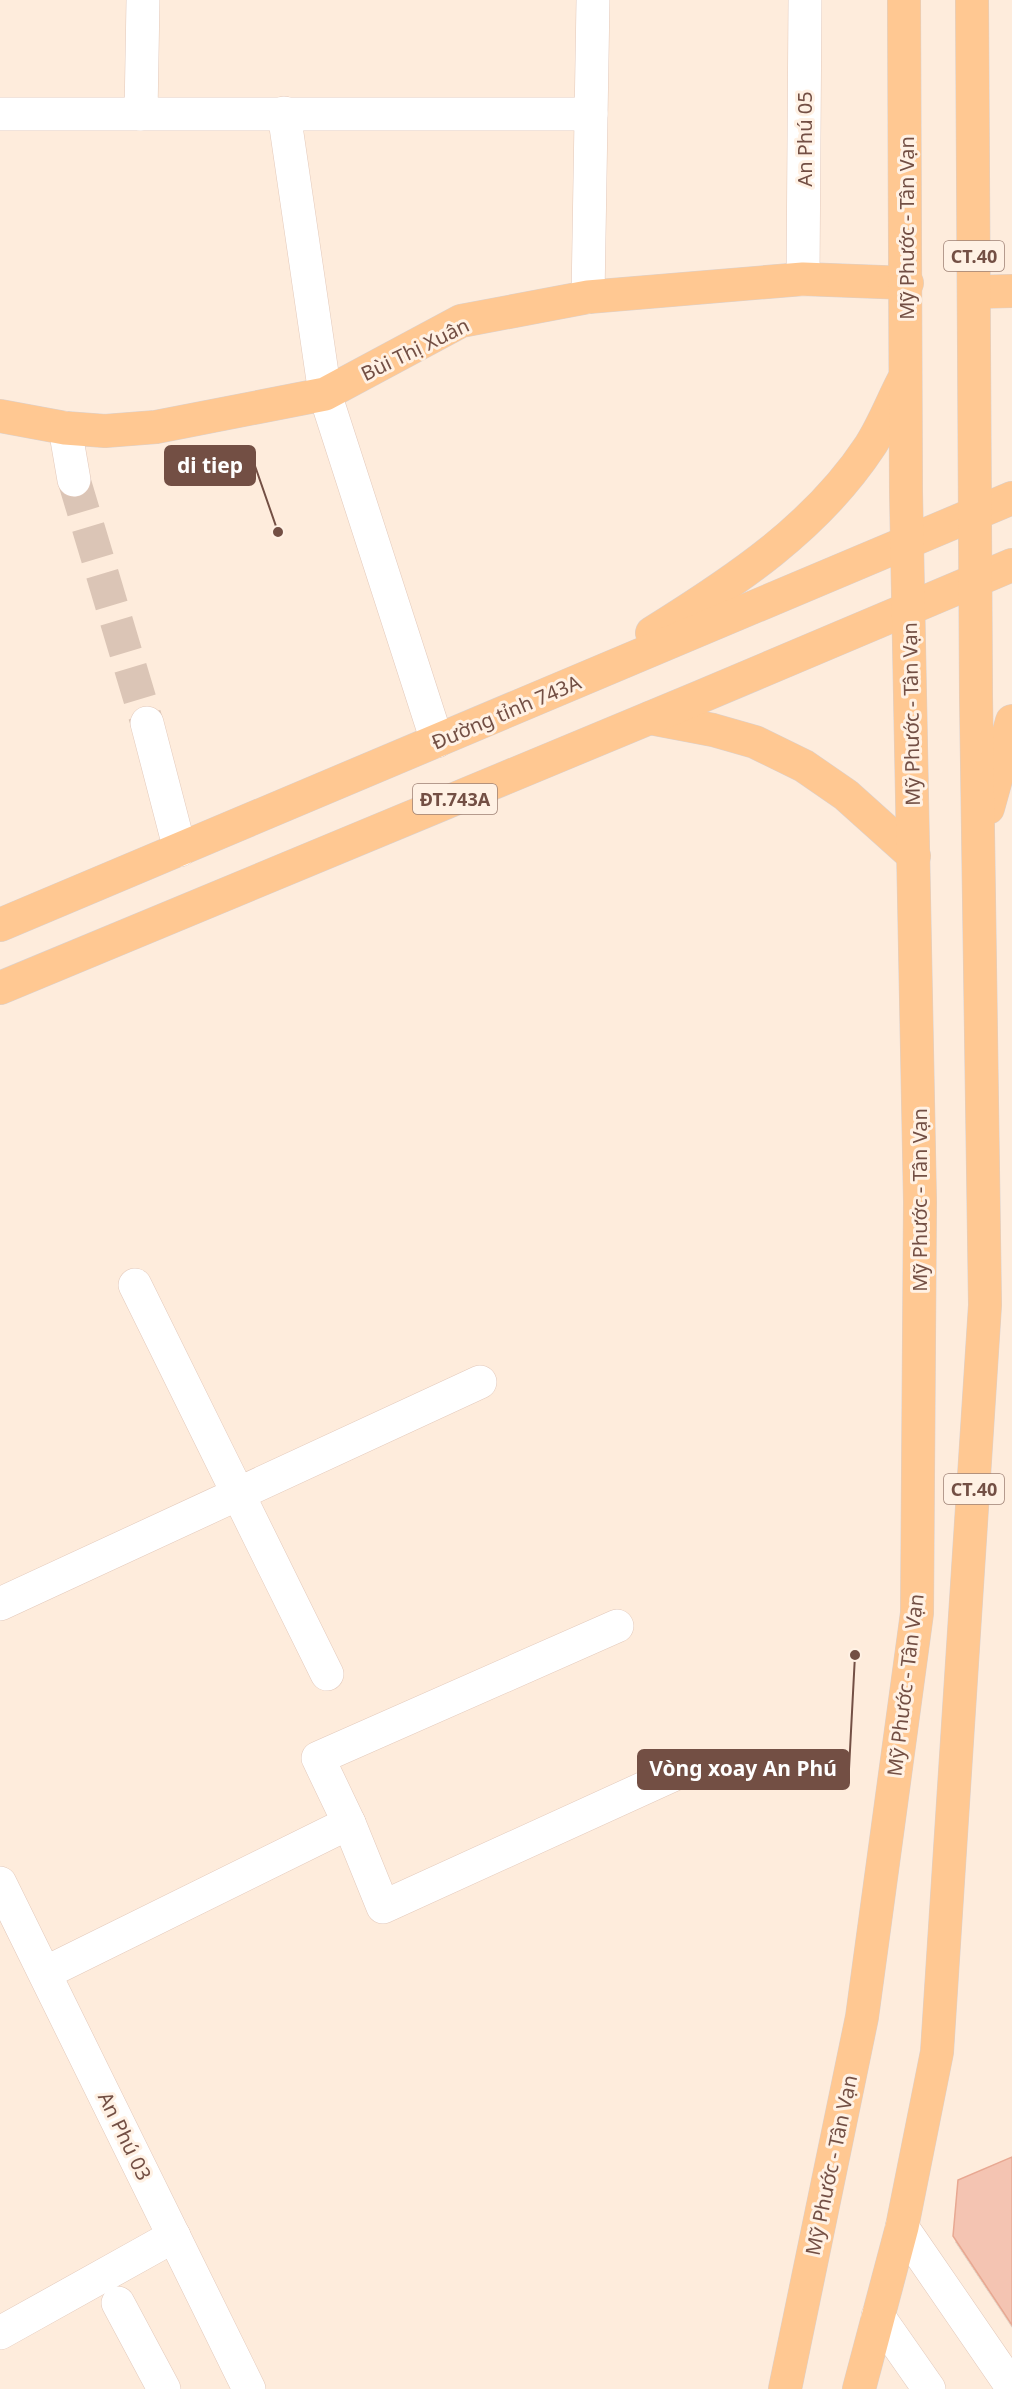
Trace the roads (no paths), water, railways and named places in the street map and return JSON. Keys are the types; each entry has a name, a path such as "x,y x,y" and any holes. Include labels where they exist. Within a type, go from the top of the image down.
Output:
{"main road":[{"name":"Mỹ Phước - Tân Vạn","path":"785,2389 862,2017 917,1613 920,1202 908,541 904,0"},
{"name":"CT.40","path":"859,2389 902,2227 937,2052 986,1305 978,844 972,0"},
{"name":"Bùi Thị Xuân","path":"0,416 64,428 105,431 156,427 326,394 461,321 588,297 803,279 907,283"},
{"path":"975,292 1012,291"},
{"path":"567,686 686,612 748,570 812,516 870,446 906,374"},
{"name":"Đường tỉnh 743A","path":"0,925 1012,498"},
{"name":"ĐT.743A","path":"0,988 1012,565"},
{"path":"650,718 713,730 755,742 804,766 846,795 914,856"},
{"path":"978,844 1012,720"}],"street":[{"path":"141,114 143,0"},
{"path":"588,297 593,0"},
{"name":"An Phú 05","path":"803,279 805,0"},
{"path":"284,113 326,394 437,741"},
{"path":"0,114 591,114"},
{"path":"64,428 74,480"},
{"path":"147,723 180,850"},
{"path":"135,1285 327,1674"},
{"path":"0,1604 480,1382"},
{"path":"617,1626 318,1758 349,1823 383,1907 675,1774"},
{"path":"45,1973 349,1823"},
{"name":"An Phú 03","path":"0,1883 249,2389"},
{"path":"902,2227 1012,2387"},
{"path":"0,2333 174,2236"},
{"path":"118,2303 164,2389"},
{"path":"878,2316 928,2389"}],"tunnel":[{"path":"74,480 147,723"}],"place":[{"name":"di tiep","path":"278,532"},
{"name":"Vòng xoay An Phú","path":"855,1655"}]}
